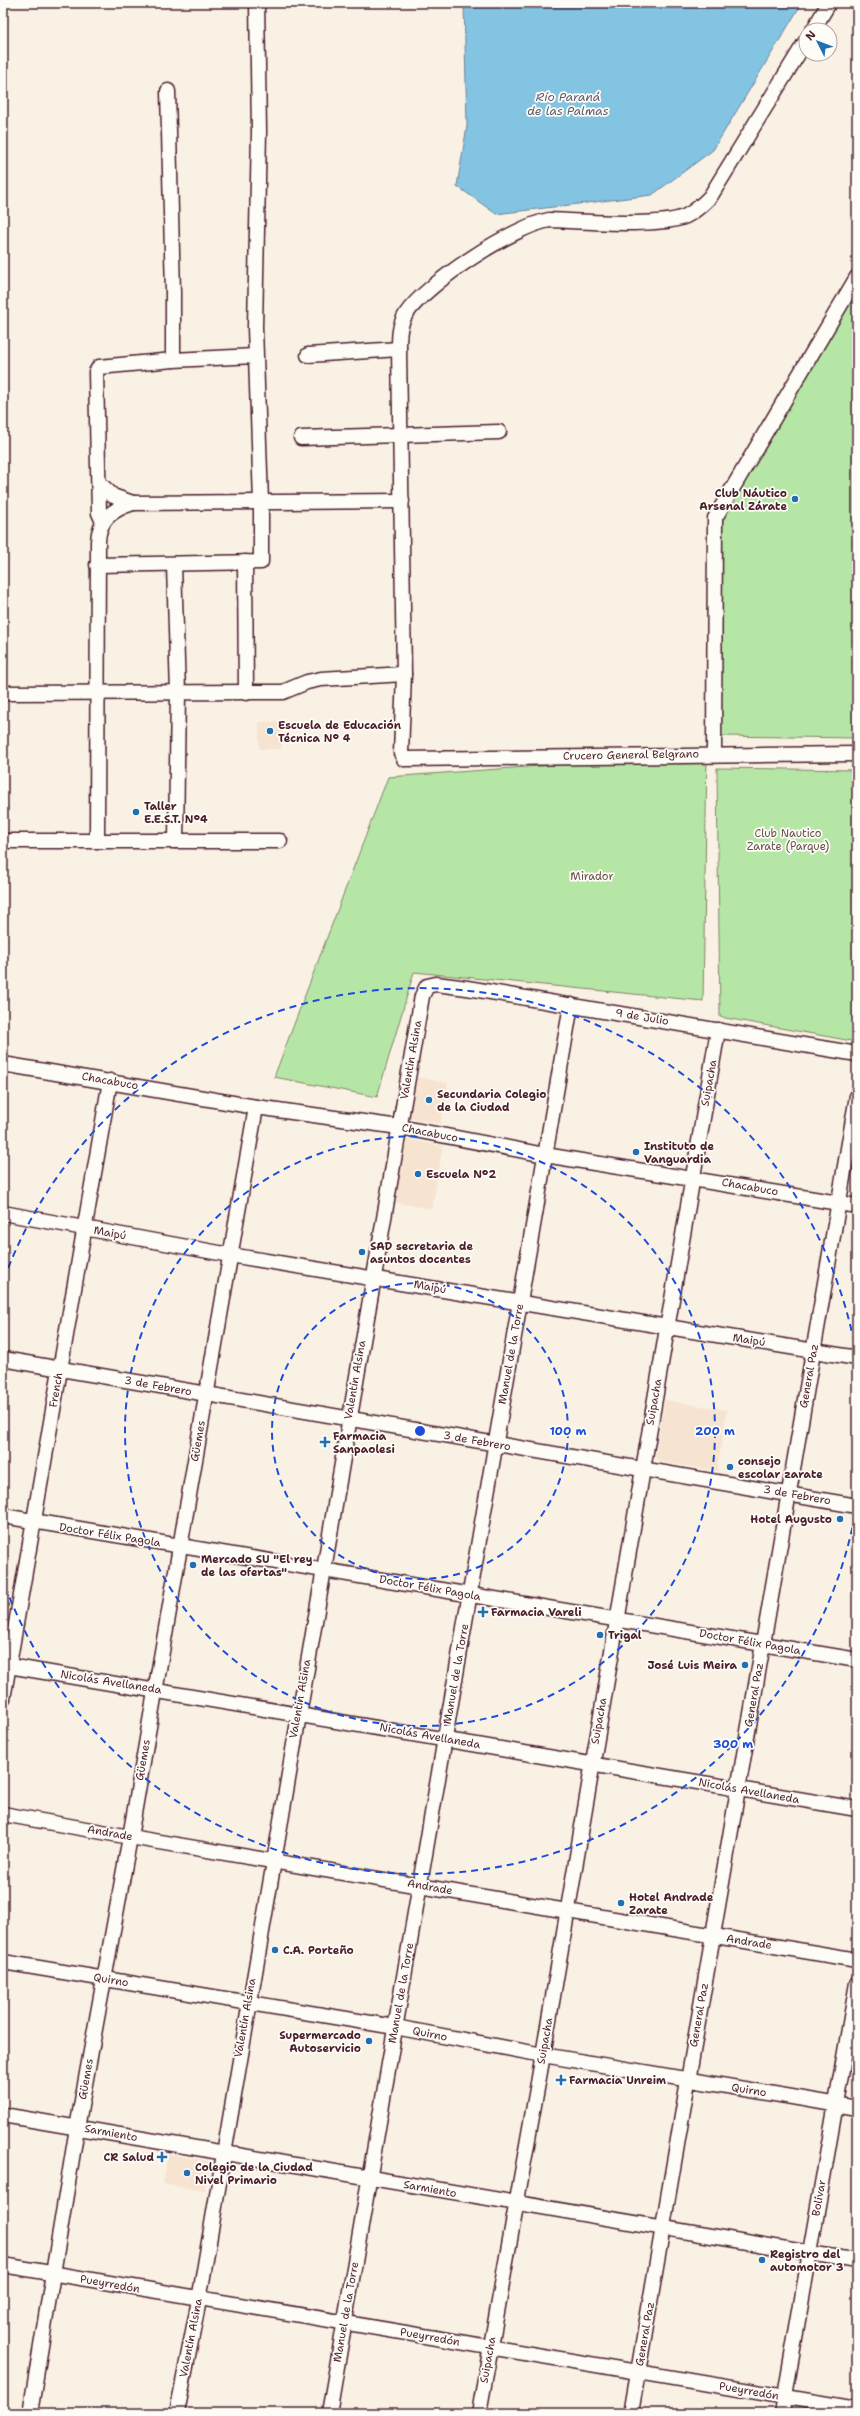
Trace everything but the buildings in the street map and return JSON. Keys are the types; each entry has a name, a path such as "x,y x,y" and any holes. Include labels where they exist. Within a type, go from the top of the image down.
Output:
{"street":[{"path":"97,565 174,565 261,562 261,502 255,356 259,131 257,3"},
{"path":"818,22 829,3"},
{"path":"3,693 283,692 307,682 321,679 404,674 399,349 400,327 406,314 425,293 460,266 525,227 549,220 619,222 670,220 685,216 697,209 710,197 798,54"},
{"path":"168,91 174,293 173,360"},
{"path":"714,754 715,518 857,277"},
{"path":"308,355 399,349"},
{"path":"103,522 99,513 96,372 104,366 173,360 255,356"},
{"path":"301,438 498,432"},
{"path":"99,484 113,496 133,503"},
{"path":"97,840 97,565 98,531 103,522 121,507 133,503 402,501"},
{"path":"245,562 246,693"},
{"path":"174,565 178,693 176,841"},
{"name":"Crucero General Belgrano","path":"404,674 401,753 404,759 714,754 857,754"},
{"path":"3,842 97,840 280,841"},
{"name":"9 de Julio","path":"427,986 436,984 467,988 857,1054"},
{"name":"Valentín Alsina","path":"177,2413 199,2300 297,1714 399,1127 422,996 427,986"},
{"name":"Manuel de la Torre","path":"328,2413 571,1005"},
{"name":"Suipacha","path":"479,2413 718,1030"},
{"name":"Chacabuco","path":"3,1064 256,1107 399,1127 545,1155 857,1206"},
{"name":"French","path":"3,1699 6,1665 33,1522 110,1081"},
{"name":"General Paz","path":"631,2413 857,1096"},
{"name":"Güemes","path":"30,2413 77,2128 130,1837 256,1107"},
{"name":"Maipú","path":"3,1213 230,1255 373,1277 857,1358"},
{"name":"3 de Febrero","path":"3,1359 857,1506"},
{"name":"Doctor Félix Pagola","path":"3,1516 857,1660"},
{"name":"Nicolás Avellaneda","path":"6,1665 857,1809"},
{"name":"Andrade","path":"3,1814 130,1837 857,1960"},
{"name":"Quirno","path":"3,1962 104,1978 248,2004 395,2027 542,2055 857,2108"},
{"name":"Bolívar","path":"782,2413 857,1983"},
{"name":"Sarmiento","path":"3,2115 223,2152 369,2179 857,2261"},
{"name":"Pueyrredón","path":"3,2265 199,2300 857,2409"}],"shaded area":[{"name":"Escuela de Educación Técnica N° 4","path":"281,721 282,749 259,749 259,722"},
{"name":"Secundaria Colegio de la Ciudad","path":"417,1077 448,1083 441,1124 409,1118"},
{"name":"Escuela N°2","path":"404,1139 443,1146 432,1209 393,1202"},
{"path":"665,1400 727,1410 717,1471 660,1462 655,1457"},
{"name":"Colegio de la Ciudad Nivel Primario","path":"168,2154 210,2161 205,2191 163,2184"}],"green space":[{"name":"Club Náutico Arsenal Zárate","path":"857,276 857,738 721,736 719,523"},
{"name":"Mirador","path":"707,754 703,1001 414,972 377,1097 274,1077 388,777"},
{"name":"Club Nautico Zarate (Parque)","path":"717,768 857,770 857,1042 720,1017"}],"water":[{"name":"Río Paraná de las Palmas","path":"464,3 802,3 713,150 652,195 496,214 457,186 467,126"}],"place":[{"name":"Club Náutico Arsenal Zárate","path":"795,499"},
{"name":"Escuela de Educación Técnica N° 4","path":"270,731"},
{"name":"Taller E.E.S.T. N°4","path":"136,812"},
{"name":"Secundaria Colegio de la Ciudad","path":"429,1100"},
{"name":"Instituto de Vanguardia","path":"636,1152"},
{"name":"Escuela N°2","path":"418,1174"},
{"name":"SAD secretaria de asuntos docentes","path":"362,1252"},
{"name":"Farmacia Sanpaolesi","path":"325,1442"},
{"name":"consejo escolar zarate","path":"730,1467"},
{"name":"Hotel Augusto","path":"840,1519"},
{"name":"Mercado SU \"El rey de las ofertas\"","path":"193,1565"},
{"name":"Farmacia Vareli","path":"483,1612"},
{"name":"Trigal","path":"600,1635"},
{"name":"José Luis Meira","path":"745,1665"},
{"name":"Hotel Andrade Zarate","path":"621,1903"},
{"name":"C.A. Porteño","path":"275,1950"},
{"name":"Supermercado Autoservicio","path":"369,2041"},
{"name":"Farmacia Unreim","path":"561,2080"},
{"name":"CR Salud","path":"162,2157"},
{"name":"Colegio de la Ciudad Nivel Primario","path":"187,2173"},
{"name":"Registro del automotor 3","path":"762,2260"}]}
